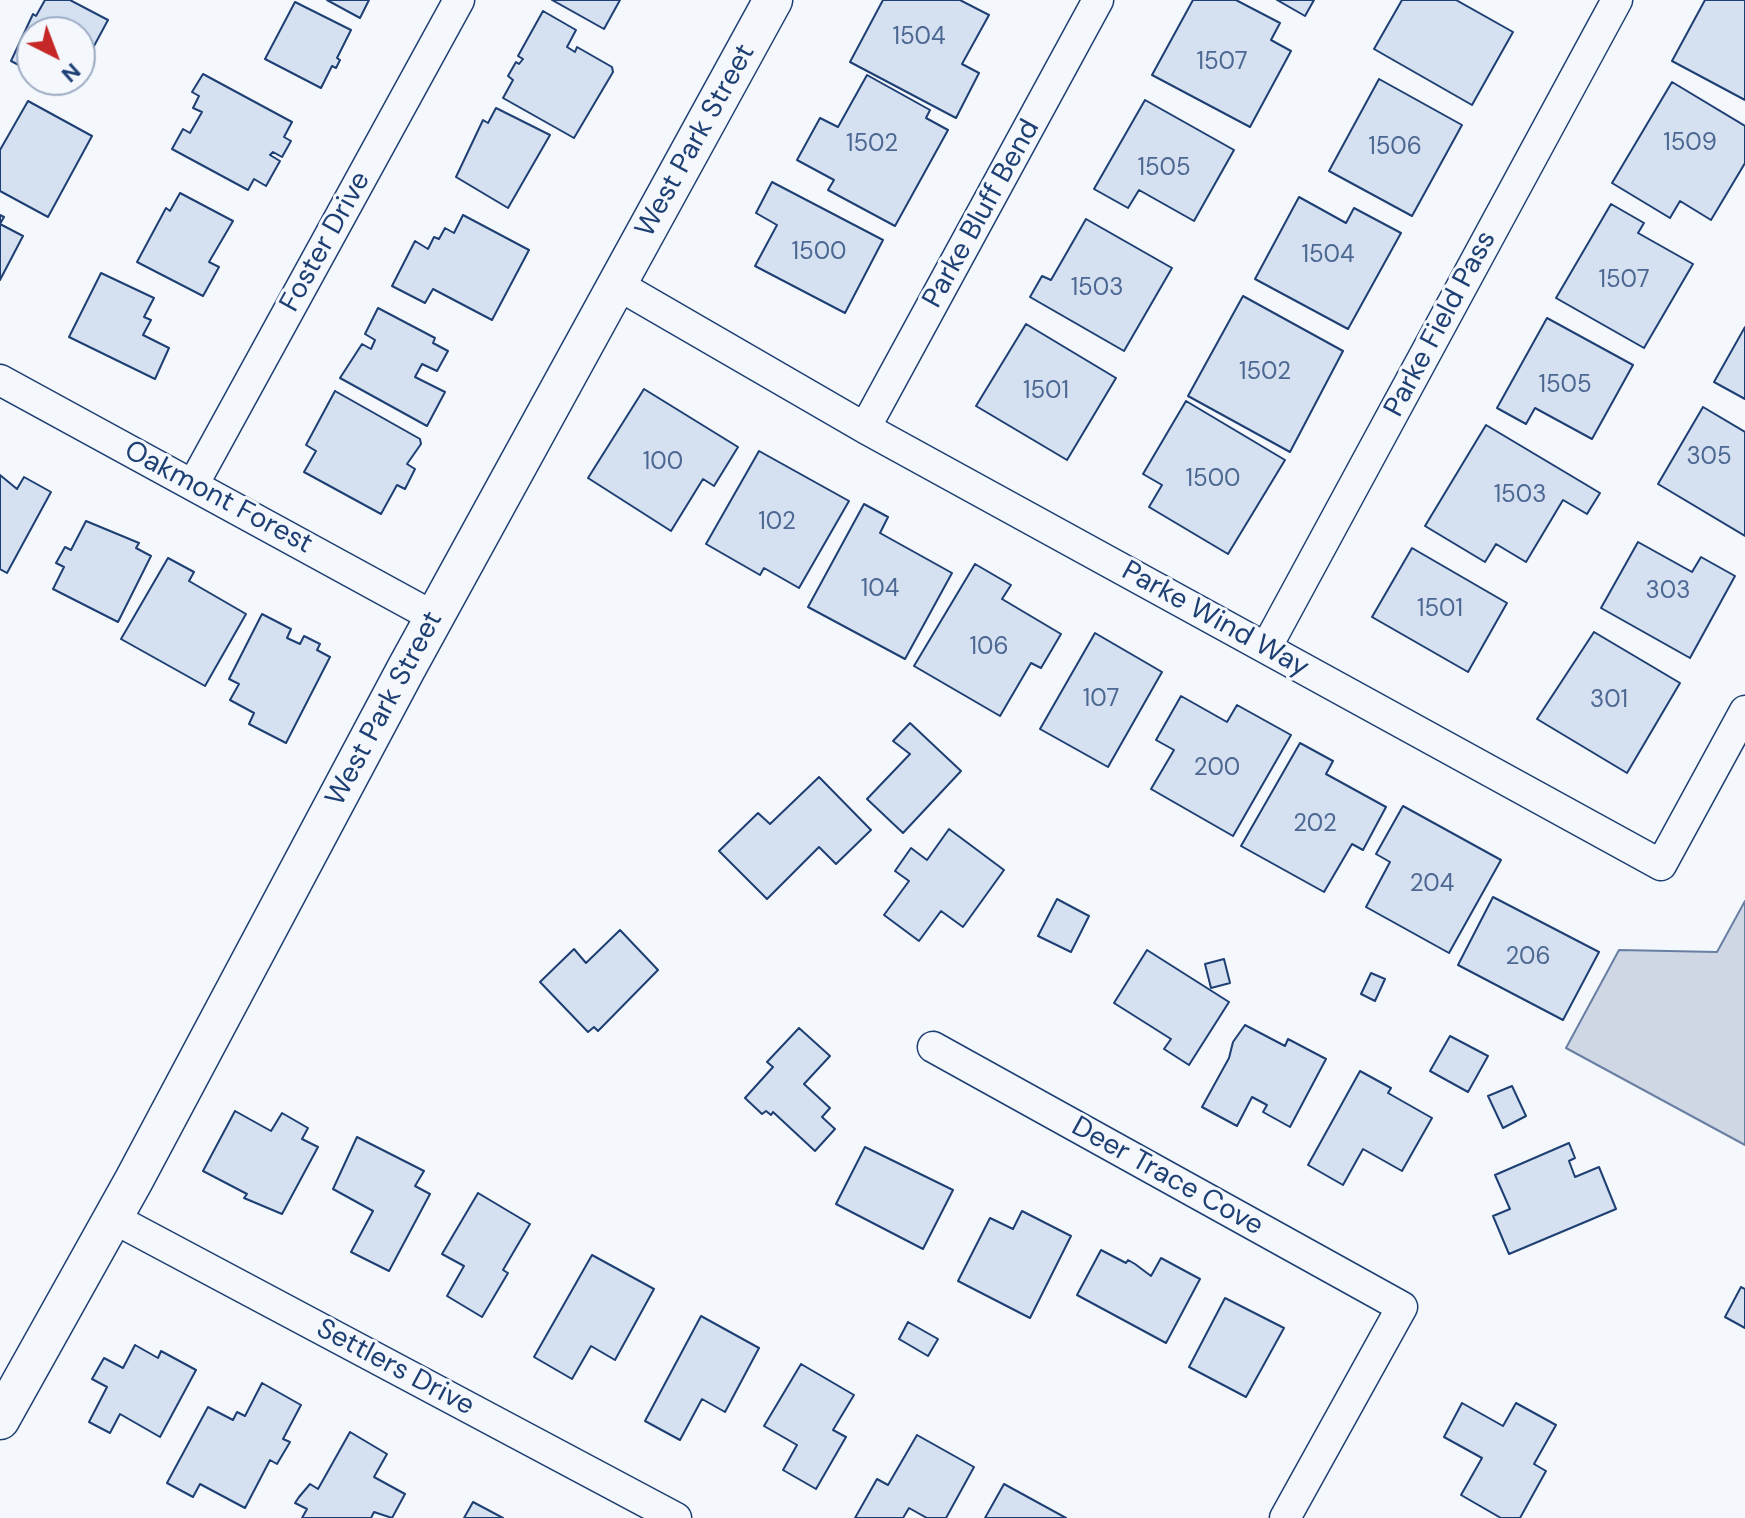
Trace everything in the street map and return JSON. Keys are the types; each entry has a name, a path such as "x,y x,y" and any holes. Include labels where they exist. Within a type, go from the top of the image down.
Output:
{"street":[{"name":"Foster Drive","path":"193,485 459,0"},
{"name":"West Park Street","path":"0,1420 113,1218 434,617 773,0"},
{"name":"Parke Bluff Bend","path":"865,428 1098,0"},
{"name":"Parke Field Pass","path":"1266,648 1617,0"},
{"name":"Parke Wind Way","path":"618,285 865,428 1661,865 1745,711"},
{"name":"Oakmont Forest","path":"0,380 434,617"},
{"name":"Deer Trace Cove","path":"933,1047 1402,1307 1285,1518"},
{"name":"Settlers Drive","path":"113,1218 676,1518"}],"shaded area":[{"path":"1745,901 1745,1145 1566,1048 1619,950 1717,952"}],"building":[{"path":"45,0 70,0 108,20 96,42 96,16 36,16"},
{"path":"327,0 369,0 360,18"},
{"path":"552,0 620,0 604,29"},
{"path":"883,0 960,0 989,15 962,64 979,73 956,118 850,62"},
{"path":"1193,0 1236,0 1280,23 1271,40 1291,51 1250,127 1152,75"},
{"path":"1277,0 1314,0 1305,16"},
{"path":"1402,0 1456,0 1513,32 1472,105 1374,49"},
{"path":"1705,0 1745,0 1745,100 1672,61"},
{"path":"295,2 351,30 337,58 340,60 336,68 332,66 321,88 265,59"},
{"path":"543,11 576,30 567,47 575,52 577,47 612,67 613,72 574,138 503,98 513,80 508,76 516,62 519,64 523,59 518,56"},
{"path":"203,74 292,122 284,137 291,141 282,157 273,152 270,155 280,161 266,186 254,179 248,190 172,149 183,129 190,133 202,112 193,108 199,96 192,92"},
{"path":"867,75 930,110 926,118 948,130 895,226 828,190 834,180 797,160 820,118 838,127"},
{"path":"1379,79 1462,125 1412,216 1329,171"},
{"path":"1672,82 1745,126 1745,163 1711,220 1680,201 1670,218 1612,183"},
{"path":"1145,100 1234,150 1194,221 1139,190 1128,208 1094,189"},
{"path":"28,101 92,136 48,217 0,191 0,150"},
{"path":"496,108 550,135 508,208 456,177 483,120 488,123"},
{"path":"772,182 883,240 845,313 755,266 777,225 756,213"},
{"path":"180,193 233,221 209,262 219,267 203,296 137,262 166,208 170,211"},
{"path":"1299,197 1346,223 1354,208 1401,233 1348,329 1255,279"},
{"path":"1611,204 1644,223 1638,233 1693,264 1644,348 1556,298"},
{"path":"463,215 529,250 492,320 433,289 425,303 392,286 415,241 428,249 434,237 439,239 445,228 454,233"},
{"path":"1086,219 1172,268 1124,351 1030,297 1042,276 1051,280"},
{"path":"0,224 23,236 0,280"},
{"path":"101,273 154,298 144,317 151,320 143,335 169,348 155,379 69,337"},
{"path":"1243,296 1343,351 1290,452 1188,396"},
{"path":"378,308 435,338 433,343 448,351 437,371 422,364 415,377 445,392 427,426 340,378 362,344 371,349 375,340 365,334"},
{"path":"1547,318 1633,365 1592,439 1535,408 1526,424 1497,408"},
{"path":"1026,324 1116,378 1067,460 976,406"},
{"path":"1745,327 1745,399 1714,382"},
{"path":"644,389 738,447 714,486 703,479 671,531 588,478"},
{"path":"335,391 420,439 421,444 407,464 415,469 405,489 397,485 381,514 304,472 316,451 306,445"},
{"path":"1186,401 1285,460 1228,554 1149,507 1162,485 1143,474"},
{"path":"1703,407 1745,432 1745,536 1658,484"},
{"path":"1486,425 1600,493 1587,514 1563,500 1526,562 1496,544 1485,562 1425,526"},
{"path":"759,451 849,501 799,588 764,568 760,575 706,544"},
{"path":"0,475 17,489 24,477 51,492 7,573 0,569"},
{"path":"864,504 888,517 880,533 952,573 905,659 808,607"},
{"path":"86,521 139,543 136,548 151,556 118,622 53,589 64,567 56,563 65,547 71,550"},
{"path":"1638,542 1692,572 1701,557 1735,576 1690,658 1601,608"},
{"path":"1412,548 1507,603 1468,672 1372,617"},
{"path":"168,558 194,572 189,581 246,614 205,686 121,639"},
{"path":"975,564 1011,585 1002,599 1061,634 1041,668 1031,663 1000,716 914,666"},
{"path":"262,614 291,629 287,638 300,644 304,636 320,644 317,650 330,657 286,743 249,724 254,713 230,700 239,684 229,679"},
{"path":"1594,632 1680,683 1627,773 1537,719"},
{"path":"1095,633 1162,672 1108,767 1040,729"},
{"path":"1181,696 1227,722 1237,705 1291,735 1233,836 1151,789 1174,750 1156,740"},
{"path":"910,723 961,771 903,833 867,799 910,754 893,741"},
{"path":"1300,743 1333,761 1326,774 1386,807 1363,850 1352,844 1324,892 1241,846"},
{"path":"819,777 871,830 836,864 819,847 767,899 719,851 758,813 770,824"},
{"path":"1403,806 1501,860 1449,953 1366,907 1390,862 1376,854"},
{"path":"949,829 1004,870 963,927 941,911 919,941 884,915 909,881 895,871 911,848 927,860"},
{"path":"1493,897 1599,952 1563,1020 1458,965"},
{"path":"1057,899 1089,916 1071,952 1038,936"},
{"path":"620,930 658,970 598,1031 594,1027 588,1032 540,982 574,949 586,963"},
{"path":"1147,950 1229,1002 1189,1065 1164,1049 1171,1039 1114,1003"},
{"path":"1224,959 1230,983 1211,988 1205,964"},
{"path":"1371,973 1385,979 1375,1001 1361,994"},
{"path":"1245,1025 1285,1046 1288,1039 1326,1059 1290,1127 1263,1112 1267,1105 1252,1097 1237,1126 1202,1107 1229,1058 1233,1042"},
{"path":"799,1028 830,1056 804,1084 830,1108 822,1117 835,1129 815,1151 773,1112 771,1115 766,1111 762,1114 745,1098 773,1067 767,1062"},
{"path":"1450,1036 1488,1056 1468,1092 1430,1071"},
{"path":"1360,1071 1391,1088 1388,1093 1432,1118 1402,1171 1363,1149 1343,1185 1308,1165"},
{"path":"1512,1086 1526,1116 1503,1128 1488,1096"},
{"path":"235,1111 271,1131 282,1113 308,1128 302,1139 318,1147 282,1214 244,1198 247,1194 203,1171"},
{"path":"357,1137 424,1171 415,1186 430,1194 389,1271 351,1252 373,1211 333,1189"},
{"path":"1569,1143 1575,1158 1569,1161 1575,1177 1599,1167 1616,1209 1509,1254 1493,1216 1510,1209 1495,1175"},
{"path":"865,1147 953,1190 923,1249 836,1204"},
{"path":"478,1193 530,1224 503,1270 508,1273 482,1317 447,1296 464,1266 442,1254"},
{"path":"1022,1211 1071,1236 1030,1318 958,1281 990,1218 1013,1229"},
{"path":"1101,1250 1126,1263 1128,1260 1151,1276 1161,1258 1200,1279 1166,1343 1077,1295"},
{"path":"592,1255 654,1289 615,1360 591,1346 572,1379 534,1357"},
{"path":"1741,1287 1745,1289 1745,1328 1725,1317"},
{"path":"1225,1298 1284,1328 1246,1397 1189,1367"},
{"path":"701,1316 759,1348 725,1412 702,1399 680,1440 645,1421"},
{"path":"908,1322 938,1339 928,1356 899,1339"},
{"path":"135,1345 158,1358 161,1351 196,1370 160,1437 120,1414 110,1433 89,1422 107,1387 92,1379 104,1358 123,1368"},
{"path":"801,1364 854,1395 833,1430 846,1437 816,1489 783,1470 797,1445 764,1426"},
{"path":"262,1383 301,1405 283,1439 290,1442 277,1464 270,1460 245,1508 200,1484 193,1497 167,1483 208,1407 233,1420 237,1412 245,1416"},
{"path":"1462,1403 1503,1426 1516,1403 1556,1425 1534,1464 1546,1471 1520,1518 1501,1518 1461,1495 1482,1458 1444,1437"},
{"path":"350,1432 387,1454 374,1477 405,1494 392,1518 374,1512 371,1518 302,1518 307,1509 295,1503 310,1484 318,1489"},
{"path":"917,1435 974,1467 946,1518 927,1518 909,1508 903,1518 855,1518 877,1479 888,1485"},
{"path":"1004,1484 1066,1518 985,1518"},
{"path":"473,1502 503,1518 464,1518"}]}
